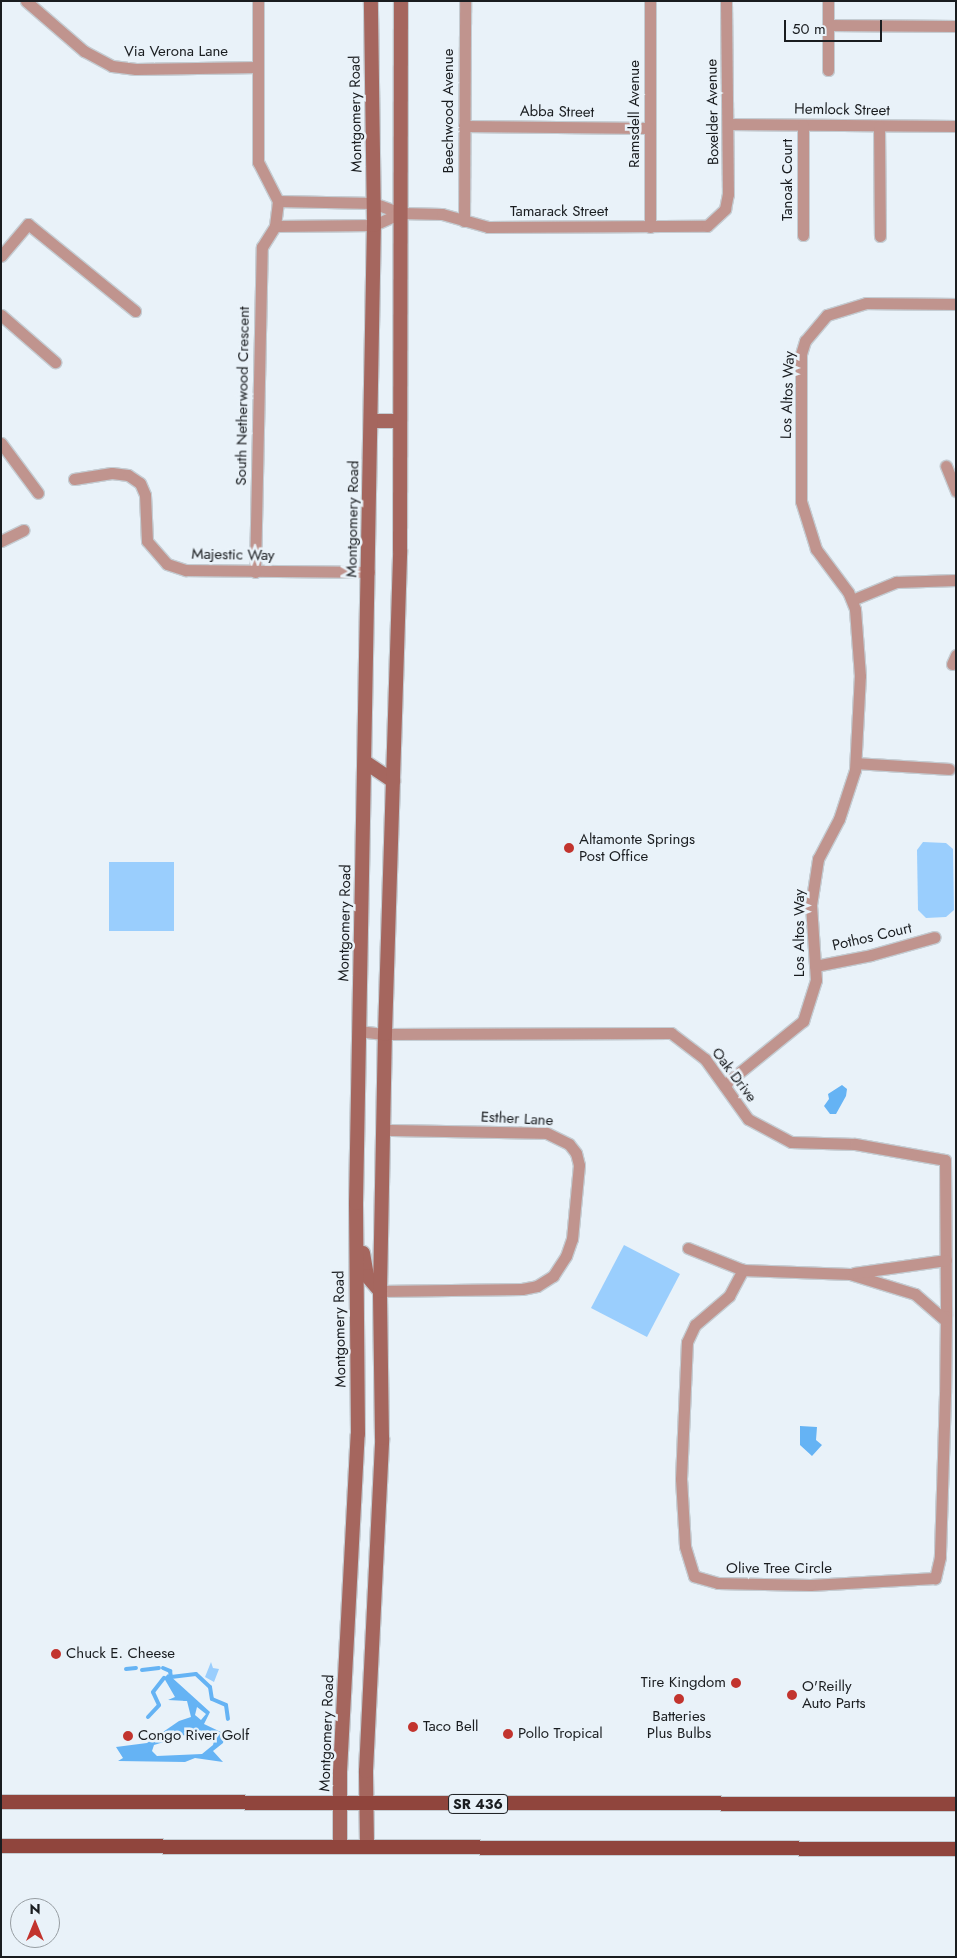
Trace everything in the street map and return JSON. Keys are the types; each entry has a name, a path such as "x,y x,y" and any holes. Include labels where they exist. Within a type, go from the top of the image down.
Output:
{"main road":[{"name":"Montgomery Road","path":"340,1846 358,1434 356,1203 374,226 371,1"},
{"path":"367,1846 366,1804 382,1438 380,1291 400,421 401,1"},
{"path":"371,421 400,421"},
{"path":"365,762 393,781"},
{"path":"356,1203 363,1231 362,1260 368,1276 380,1291"},
{"name":"SR 436","path":"1,1802 956,1804"},
{"path":"1,1846 956,1849"}],"street":[{"name":"Via Verona Lane","path":"26,1 84,51 112,66 136,69 258,67"},
{"path":"258,1 258,162 278,201 275,226"},
{"name":"Beechwood Avenue","path":"464,221 465,1"},
{"name":"Ramsdell Avenue","path":"650,1 650,227"},
{"name":"Boxelder Avenue","path":"718,220 725,209 728,194 726,1"},
{"path":"828,1 828,70"},
{"path":"828,25 956,26"},
{"name":"Hemlock Street","path":"728,124 956,126"},
{"name":"Tanoak Court","path":"803,125 804,235"},
{"name":"Abba Street","path":"464,126 649,128"},
{"path":"879,126 880,236"},
{"name":"Tamarack Street","path":"278,201 373,203 401,213 442,214 488,227 695,228 708,226 718,220"},
{"name":"Tamarack Street","path":"275,226 374,226 401,213"},
{"path":"1,256 28,224 135,311"},
{"name":"South Netherwood Crescent","path":"255,572 262,247 275,226"},
{"name":"Los Altos Way","path":"724,1085 803,1021 816,980 811,905 818,858 839,819 856,763 860,676 852,600 816,548 801,501 801,354 805,341 827,315 866,303 956,304"},
{"path":"1,316 55,362"},
{"path":"1,443 38,493"},
{"path":"946,466 956,491"},
{"name":"Majestic Way","path":"74,479 112,473 128,474 140,482 146,495 147,541 167,564 186,570 369,572"},
{"path":"1,541 24,530"},
{"path":"852,600 896,582 956,580"},
{"path":"856,763 949,769"},
{"name":"Pothos Court","path":"815,966 871,955 936,937"},
{"name":"Oak Drive","path":"359,1031 385,1034 671,1032 705,1059 748,1119 792,1142 855,1144 945,1160 946,1260"},
{"name":"Esther Lane","path":"380,1291 522,1289 537,1286 553,1276 566,1256 572,1239 579,1165 576,1153 569,1144 546,1133 384,1130"},
{"path":"688,1248 742,1270 850,1274 946,1260"},
{"name":"Olive Tree Circle","path":"742,1270 730,1296 695,1325 687,1342 682,1479 685,1546 694,1576 718,1584 810,1585 934,1578 940,1556 946,1260"},
{"path":"850,1274 915,1294 946,1322"}],"shaded area":[{"path":"923,842 946,843 953,849 954,910 946,917 926,918 918,910 917,850"},
{"path":"109,862 174,862 174,931 109,931"},
{"path":"842,1085 847,1089 846,1096 836,1114 830,1114 824,1106 829,1099 828,1094"},
{"path":"624,1245 680,1274 647,1337 591,1308"},
{"path":"800,1426 817,1427 816,1440 822,1445 812,1456 800,1445"},
{"path":"211,1662 213,1668 219,1669 214,1682 205,1677"},
{"path":"168,1674 210,1712 204,1724 225,1734 223,1743 213,1751 223,1762 195,1758 185,1762 118,1761 123,1758 116,1747 147,1743 179,1721 191,1717 187,1701 168,1700 175,1697 164,1678","holes":["197,1707 206,1714 201,1720 195,1715","203,1731 212,1731 215,1737 213,1745 202,1754 157,1756 152,1751 154,1745 167,1741 170,1734 192,1736"]}],"waterway":[{"path":"126,1669 136,1668"},
{"path":"142,1670 159,1668"},
{"path":"163,1668 170,1671 171,1677 196,1674 210,1687 212,1699 226,1705 228,1719"},
{"path":"148,1717 159,1705 153,1692 164,1678"}],"place":[{"name":"Altamonte Springs Post Office","path":"569,848"},
{"name":"Chuck E. Cheese","path":"56,1654"},
{"name":"Tire Kingdom","path":"736,1683"},
{"name":"O'Reilly Auto Parts","path":"792,1695"},
{"name":"Batteries Plus Bulbs","path":"679,1699"},
{"name":"Taco Bell","path":"413,1727"},
{"name":"Pollo Tropical","path":"508,1734"},
{"name":"Congo River Golf","path":"128,1736"}]}
